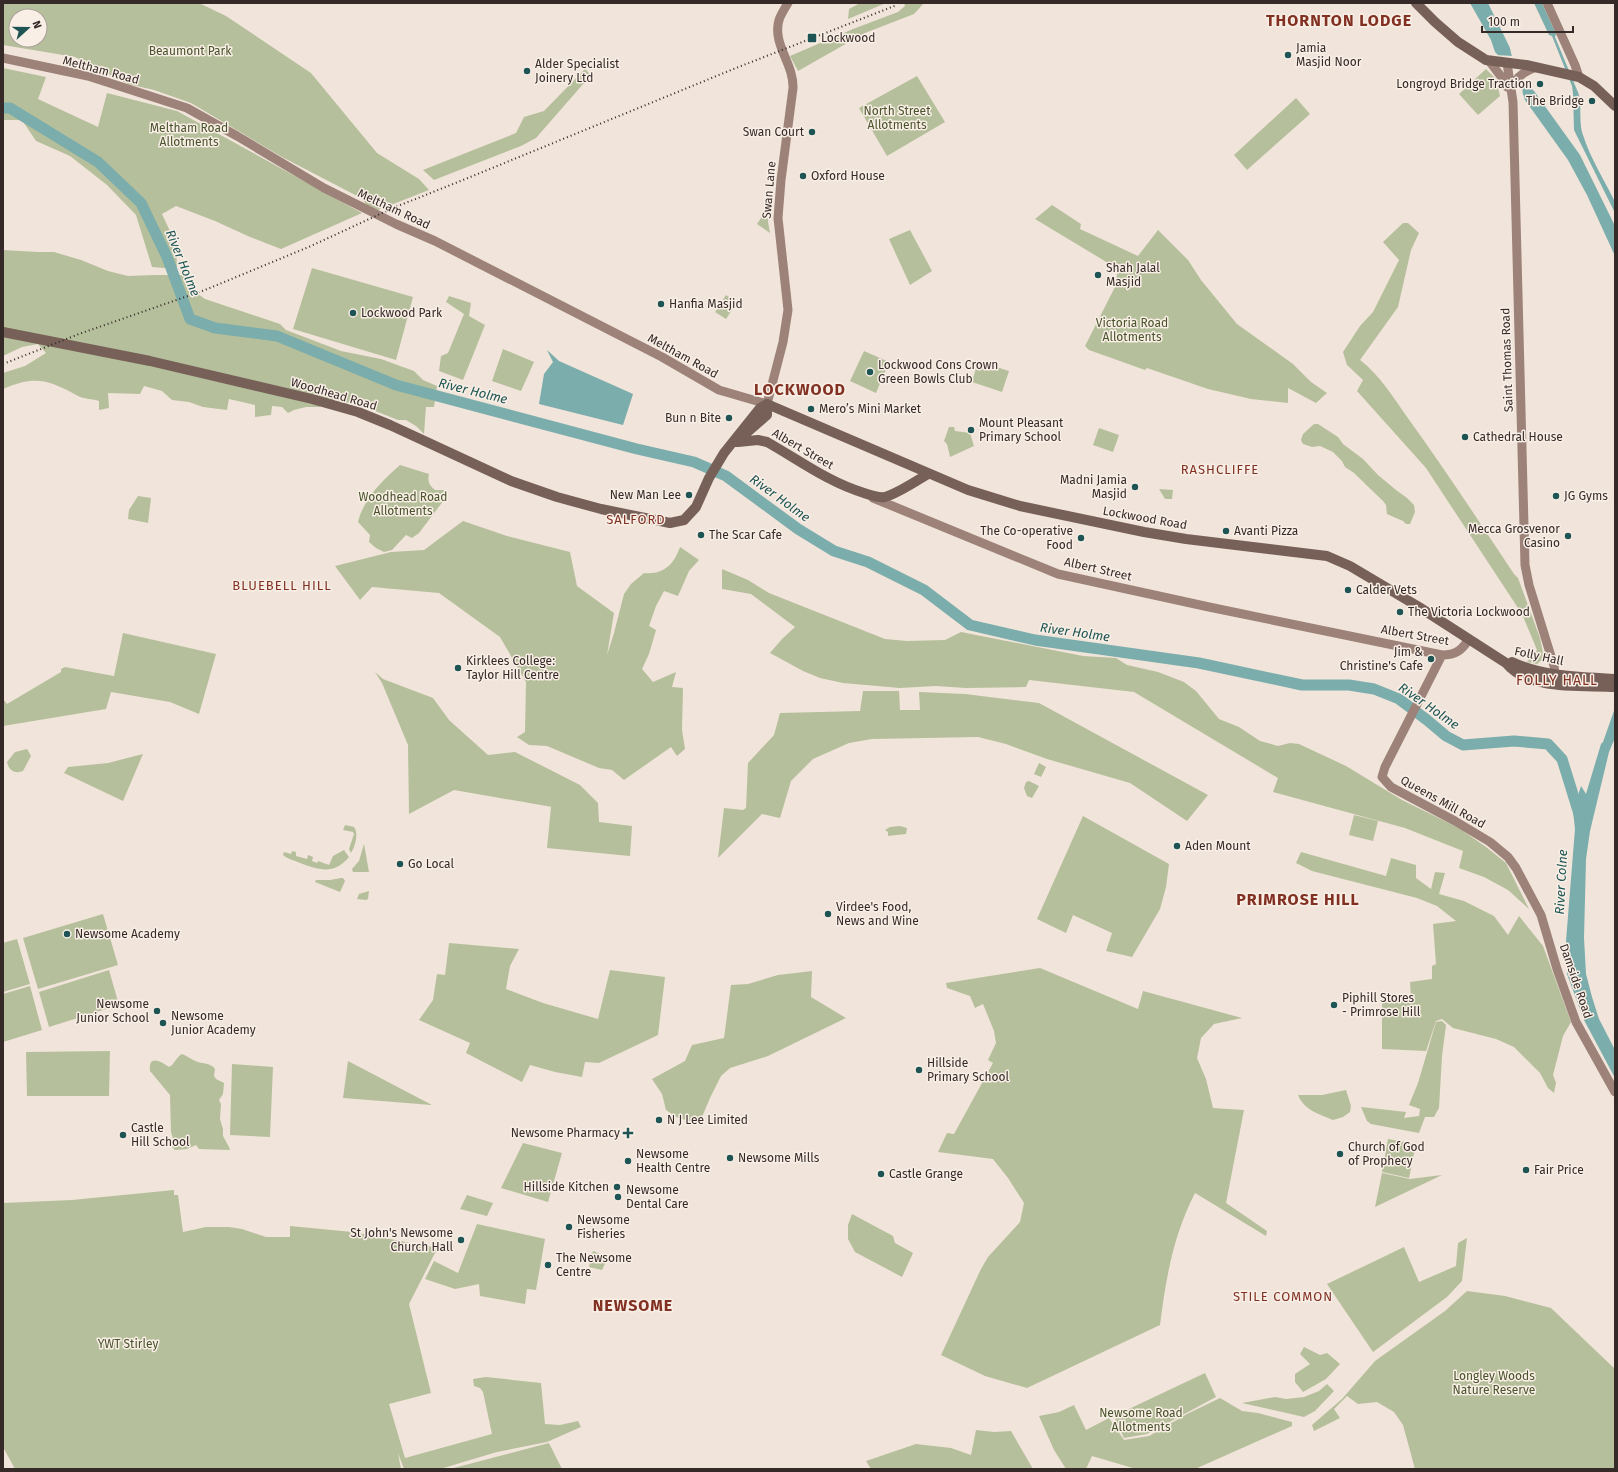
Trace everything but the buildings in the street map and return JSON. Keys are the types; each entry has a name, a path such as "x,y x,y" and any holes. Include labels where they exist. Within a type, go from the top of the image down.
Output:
{"main road":[{"path":"1416,3 1458,42 1490,62 1536,67 1577,77 1594,86 1615,106"},
{"name":"Woodhead Road","path":"3,332 150,361 312,399 358,412 390,425 511,481 557,497 601,509 670,523 684,520 689,516 696,507 719,460 734,443"},
{"path":"734,443 760,408 767,404"},
{"name":"Lockwood Road","path":"767,404 968,490 1033,509 1179,537 1327,556 1356,570 1469,639"},
{"name":"Albert Street","path":"734,443 758,440 767,442 827,478 869,495"},
{"path":"869,495 885,497 928,474"},
{"name":"Folly Hall","path":"1469,639 1506,663 1511,670 1547,684 1556,680 1615,679"},
{"name":"Folly Hall","path":"1506,663 1512,662 1523,668 1540,672 1556,680 1615,687"}],"street":[{"name":"Swan Lane","path":"767,404 783,342 788,310 778,218 780,180 793,88 792,73 780,46 778,33 779,21 788,3"},
{"path":"1547,3 1575,66 1577,77"},
{"name":"Meltham Road","path":"3,58 88,76 187,108 324,188 396,224 435,241 662,357 719,390 767,404"},
{"path":"1490,62 1503,79 1512,99"},
{"name":"Saint Thomas Road","path":"1513,65 1508,74 1512,99 1525,565 1529,585 1552,659 1556,680"},
{"name":"Saint Thomas Road","path":"1512,99 1515,96 1513,65"},
{"name":"Albert Street","path":"869,495 879,501 1058,574 1222,610 1442,655 1457,653 1463,648 1469,639"},
{"name":"Queens Mill Road","path":"1442,655 1382,773 1382,777 1391,787 1455,821 1498,848 1516,868 1541,915 1550,941"},
{"path":"1540,672 1552,659"},
{"name":"Damside Road","path":"1550,941 1557,968 1576,1022 1615,1092"}],"green space":[{"name":"Beaumont Park","path":"3,3 199,3 226,16 311,73 377,153 419,179 429,190 373,212 361,198 282,157 191,103 154,90 128,84 75,57 21,48 48,48 48,8 8,8 8,46 3,45"},
{"path":"860,3 886,3 848,19 849,9"},
{"path":"904,3 924,3 914,14 865,33 798,71 790,56 853,29 898,12 905,6"},
{"name":"Meltham Road Allotments","path":"3,68 46,77 38,99 98,127 107,93 177,111 362,213 281,249 176,206 162,214 176,244 177,269 152,267 136,215 107,185 70,156 36,141 22,120 3,120"},
{"path":"585,69 591,75 536,138 521,146 434,180 423,170 516,133 524,117 544,111"},
{"path":"1486,69 1496,79 1500,96 1478,115 1459,94"},
{"name":"North Street Allotments","path":"917,76 945,122 887,156 859,108"},
{"path":"1296,98 1310,114 1247,170 1234,155"},
{"name":"Victoria Road Allotments","path":"1052,205 1081,224 1080,229 1138,256 1158,230 1188,260 1201,280 1237,324 1293,364 1311,382 1327,393 1316,403 1288,388 1288,403 1251,399 1208,389 1147,368 1145,370 1089,350 1085,346 1115,287 1118,269 1035,219"},
{"path":"769,206 771,207 768,222 770,233 757,224"},
{"path":"1403,223 1408,223 1419,233 1411,250 1398,307 1360,360 1381,380 1393,396 1518,578 1540,638 1544,658 1537,664 1527,662 1537,650 1522,614 1426,468 1357,391 1363,380 1347,365 1343,352 1360,326 1373,312 1399,260 1383,242"},
{"path":"910,230 932,271 910,285 889,239"},
{"path":"3,250 54,252 81,260 108,271 128,276 185,275 198,294 205,299 280,324 286,330 341,351 381,359 414,371 423,380 437,386 434,407 426,407 424,434 416,426 406,420 398,420 360,405 335,400 319,407 306,407 288,413 282,407 272,406 271,415 255,417 255,405 229,399 227,410 203,407 189,402 172,400 162,391 144,386 140,394 108,393 109,408 99,410 99,401 80,397 59,386 42,381 24,382 3,389 3,373 25,366 46,353 38,344 22,347 3,356"},
{"name":"Lockwood Park","path":"312,268 413,297 396,360 293,329"},
{"path":"726,295 737,302 726,319 715,312"},
{"path":"449,296 471,303 469,316 485,325 463,380 439,371 441,356 448,353 464,314 446,302"},
{"path":"503,349 534,362 521,391 492,381"},
{"name":"Lockwood Cons Crown Green Bowls Club","path":"864,351 889,362 876,393 850,381"},
{"path":"978,361 1009,371 1002,392 972,382"},
{"path":"1314,424 1318,424 1338,437 1343,444 1363,459 1378,475 1414,505 1415,512 1410,524 1406,524 1403,521 1387,514 1386,505 1383,501 1354,473 1345,467 1342,461 1333,452 1320,446 1312,447 1303,444 1301,440 1303,434"},
{"path":"949,427 954,427 955,431 970,433 974,446 950,457 947,444 944,441"},
{"path":"1099,428 1119,435 1113,452 1093,445"},
{"name":"Woodhead Road Allotments","path":"400,465 429,474 429,484 435,490 446,490 447,496 419,533 412,538 406,535 392,550 384,552 369,542 370,535 358,522 365,505 374,490"},
{"path":"1159,489 1173,490 1172,499 1165,499"},
{"path":"138,496 151,498 148,523 128,519 129,510"},
{"path":"463,521 507,536 570,552 577,586 614,613 607,655 624,594 631,584 644,573 657,572 667,567 675,559 680,547 699,560 689,571 678,596 664,591 656,606 649,626 656,630 649,654 642,669 653,682 676,672 672,687 683,688 682,730 685,749 677,756 671,747 624,780 612,770 599,768 547,746 529,745 517,737 525,732 526,682 500,637 439,593 372,587 360,600 335,566 391,552 424,550"},
{"path":"722,569 748,580 769,593 885,639 907,641 945,640 961,632 1083,656 1116,658 1127,665 1158,672 1184,682 1196,691 1219,719 1239,727 1260,741 1278,746 1290,743 1299,744 1346,766 1402,800 1459,828 1506,863 1529,909 1508,890 1484,877 1459,868 1463,851 1405,828 1273,792 1278,778 1134,692 1029,680 1026,687 966,688 936,686 900,688 843,683 820,678 803,671 770,653 795,627 751,594 722,589"},
{"path":"123,633 216,654 199,714 170,702 111,692 106,709 3,726 3,699 7,704 61,672 61,669 65,667 114,676"},
{"path":"375,672 383,679 433,698 449,720 488,755 515,752 580,785 598,803 599,822 632,826 630,856 547,848 552,807 454,790 409,814 408,745 382,683"},
{"path":"863,691 899,691 900,710 920,710 919,692 965,694 1039,703 1208,795 1187,821 1130,783 1047,759 1006,744 978,737 872,739 849,743 813,759 791,781 780,818 762,814 718,858 724,808 743,810 746,808 748,763 774,735 780,713 860,711"},
{"path":"27,749 31,756 23,771 15,772 11,770 7,762 15,752"},
{"path":"143,754 123,801 64,773 68,767 108,763"},
{"path":"1039,763 1046,767 1041,777 1034,774"},
{"path":"1029,781 1039,786 1032,798 1027,796 1024,788 1026,782"},
{"path":"1354,815 1378,821 1373,841 1349,835"},
{"path":"1083,816 1169,864 1166,887 1160,909 1132,957 1106,951 1112,933 1073,915 1066,933 1037,919"},
{"path":"345,825 354,827 356,833 355,844 351,853 349,849 354,834 353,832 343,830"},
{"path":"900,826 907,828 906,834 888,836 888,832 885,830 890,827"},
{"path":"364,844 369,872 353,872 352,869 359,861"},
{"path":"344,850 349,857 338,867 332,869 320,869 283,855 284,852 291,854 292,851 296,852 296,856 307,859 308,855 313,857 312,861 317,863 318,861 329,865 333,856"},
{"path":"1301,852 1386,876 1391,858 1416,865 1416,878 1431,889 1435,872 1445,873 1439,894 1464,901 1494,916 1508,935 1519,916 1543,946 1571,1022 1563,1036 1553,1075 1556,1083 1554,1093 1548,1088 1540,1073 1514,1047 1496,1039 1453,1028 1442,1019 1436,1021 1426,1051 1382,1049 1382,1003 1411,999 1410,982 1432,979 1432,966 1436,964 1433,924 1456,921 1437,906 1417,898 1312,871 1296,863"},
{"path":"341,878 345,881 340,892 315,882 316,880"},
{"path":"369,891 368,899 357,899 359,894"},
{"path":"103,914 118,965 38,989 23,938"},
{"path":"17,939 30,984 3,992 3,943"},
{"path":"449,943 519,949 510,966 506,989 543,1003 598,1019 610,970 665,977 658,1035 599,1063 585,1062 582,1077 530,1065 522,1082 466,1053 470,1043 419,1020 433,1000 437,974 445,975"},
{"path":"1040,968 1138,1009 1143,991 1242,1018 1214,1024 1201,1038 1197,1058 1206,1079 1213,1108 1244,1110 1226,1203 1267,1231 1266,1236 1195,1193 1187,1209 1176,1241 1168,1274 1160,1325 1027,1388 985,1376 941,1355 981,1269 988,1257 1020,1222 1024,1203 1008,1178 993,1159 938,1152 947,1133 954,1134 993,1063 988,1060 996,1043 994,1031 983,1004 975,1008 970,996 947,988 946,983"},
{"path":"109,970 119,1005 49,1027 39,992"},
{"path":"812,971 811,997 846,1018 768,1056 730,1068 721,1076 699,1124 676,1117 666,1110 662,1094 652,1079 685,1061 692,1045 724,1038 731,985 748,984 778,975"},
{"path":"30,986 42,1030 3,1042 3,994"},
{"path":"1442,1021 1446,1025 1442,1056 1439,1108 1434,1117 1425,1117 1419,1133 1371,1124 1367,1121 1361,1107 1406,1112 1404,1118 1419,1116 1420,1109 1409,1105 1418,1083 1436,1022"},
{"path":"110,1051 109,1096 27,1096 26,1052"},
{"path":"182,1054 200,1063 212,1066 215,1069 214,1076 216,1079 224,1083 223,1094 219,1100 221,1104 220,1119 223,1129 223,1136 230,1149 229,1150 199,1149 196,1145 187,1149 175,1150 172,1147 170,1141 173,1139 171,1132 170,1095 150,1071 150,1065 151,1062 156,1061 169,1067"},
{"path":"348,1061 432,1105 343,1098"},
{"path":"232,1064 273,1067 270,1137 230,1135"},
{"path":"1346,1090 1351,1106 1350,1112 1343,1117 1333,1120 1308,1108 1298,1095 1322,1095"},
{"path":"1388,1139 1416,1144 1409,1178 1382,1172"},
{"path":"523,1143 562,1153 548,1202 501,1188"},
{"path":"1382,1173 1410,1179 1442,1175 1375,1207"},
{"name":"YWT Stirley","path":"174,1190 174,1195 178,1195 183,1232 206,1227 229,1227 242,1229 266,1237 290,1237 290,1226 352,1232 433,1247 435,1243 439,1245 409,1304 431,1393 389,1404 405,1458 492,1434 483,1392 480,1388 474,1386 473,1379 486,1377 541,1383 545,1424 560,1425 578,1421 581,1427 547,1442 497,1452 440,1469 404,1469 398,1453 401,1469 15,1469 3,1447 3,1203 72,1200"},
{"path":"467,1195 493,1203 487,1216 460,1209"},
{"path":"852,1214 893,1236 895,1243 913,1253 902,1277 855,1252 848,1239 848,1225"},
{"path":"477,1224 545,1239 536,1290 527,1289 525,1304 480,1296 479,1284 455,1289 425,1279 434,1261 458,1273"},
{"path":"1467,1238 1462,1281 1447,1297 1373,1352 1327,1284 1404,1247 1419,1282 1456,1266 1458,1243"},
{"path":"593,1251 608,1257 602,1270 589,1267"},
{"name":"Longley Woods Nature Reserve","path":"1467,1291 1505,1296 1551,1308 1615,1369 1615,1469 1415,1469 1403,1425 1394,1412 1377,1402 1358,1404 1347,1396 1334,1409 1340,1418 1314,1431 1312,1425 1342,1399 1375,1361 1445,1311"},
{"path":"1304,1347 1320,1355 1327,1353 1340,1364 1326,1379 1303,1392 1295,1382 1295,1374 1310,1364 1300,1354"},
{"name":"Newsome Road Allotments","path":"1205,1373 1216,1397 1147,1434 1124,1438 1114,1416"},
{"path":"1327,1384 1334,1391 1315,1411 1304,1417 1242,1403 1275,1397 1286,1399 1304,1397 1319,1391"},
{"path":"1220,1398 1242,1411 1258,1413 1292,1422 1292,1426 1195,1469 1136,1469 1092,1456 1086,1469 1066,1469 1054,1450 1039,1416 1059,1412 1074,1405 1086,1430 1109,1418 1124,1440 1149,1436 1187,1414"},
{"path":"976,1430 994,1432 1011,1431 1033,1469 871,1469 866,1461 916,1444 951,1448 971,1455"},
{"path":"549,1443 562,1469 450,1469"}],"water":[{"path":"1470,3 1488,3 1510,48 1513,59 1519,71 1580,155 1615,226 1615,256 1587,195 1568,160 1525,100 1521,88 1495,52 1491,40"},
{"path":"1534,3 1542,3 1556,34 1555,37 1579,95 1583,135 1594,161 1615,202 1615,213 1574,130 1572,86 1552,36 1549,35"},
{"path":"547,350 559,361 633,394 623,425 539,404 544,374 553,362"},
{"path":"1615,708 1615,738 1609,752 1590,831 1586,859 1584,938 1586,974 1592,997 1599,1019 1615,1050 1615,1078 1584,1020 1567,974 1566,941 1575,829 1573,811 1581,786 1586,794 1601,744"}],"pier":[{"path":"1496,55 1513,56 1528,81 1523,85 1522,96 1515,80"}],"waterway":[{"name":"River Holme","path":"3,108 10,108 98,162 141,203 167,257 190,319 215,328 277,336 396,385 637,449 694,462 726,476 798,529 834,551 868,562 924,590 970,625 1035,640 1199,663 1302,685 1349,685 1374,689 1399,699 1446,736 1463,745 1514,741 1548,744 1562,759 1580,817"}],"railway":[{"path":"3,364 79,334 205,290 311,246 393,208 736,68 897,5"}],"place":[{"name":"Lockwood","path":"812,38"},
{"name":"Jamia Masjid Noor","path":"1288,55"},
{"name":"Alder Specialist Joinery Ltd","path":"527,71"},
{"name":"Longroyd Bridge Traction","path":"1540,84"},
{"name":"The Bridge","path":"1592,101"},
{"name":"Swan Court","path":"812,132"},
{"name":"Oxford House","path":"803,176"},
{"name":"Shah Jalal Masjid","path":"1098,275"},
{"name":"Hanfia Masjid","path":"661,304"},
{"name":"Lockwood Park","path":"353,313"},
{"name":"Lockwood Cons Crown Green Bowls Club","path":"870,372"},
{"name":"Mero’s Mini Market","path":"811,409"},
{"name":"Bun n Bite","path":"729,418"},
{"name":"Mount Pleasant Primary School","path":"971,430"},
{"name":"Cathedral House","path":"1465,437"},
{"name":"Madni Jamia Masjid","path":"1135,487"},
{"name":"New Man Lee","path":"689,495"},
{"name":"JG Gyms","path":"1556,496"},
{"name":"Avanti Pizza","path":"1226,531"},
{"name":"The Scar Cafe","path":"701,535"},
{"name":"Mecca Grosvenor Casino","path":"1568,536"},
{"name":"The Co-operative Food","path":"1081,538"},
{"name":"Calder Vets","path":"1348,590"},
{"name":"The Victoria Lockwood","path":"1400,612"},
{"name":"Jim & Christine's Cafe","path":"1431,659"},
{"name":"Kirklees College: Taylor Hill Centre","path":"458,668"},
{"name":"Aden Mount","path":"1177,846"},
{"name":"Go Local","path":"400,864"},
{"name":"Virdee's Food, News and Wine","path":"828,914"},
{"name":"Newsome Academy","path":"67,934"},
{"name":"Piphill Stores - Primrose Hill","path":"1334,1005"},
{"name":"Newsome Junior School","path":"157,1011"},
{"name":"Newsome Junior Academy","path":"163,1023"},
{"name":"Hillside Primary School","path":"919,1070"},
{"name":"N J Lee Limited","path":"659,1120"},
{"name":"Newsome Pharmacy","path":"628,1133"},
{"name":"Castle Hill School","path":"123,1135"},
{"name":"Church of God of Prophecy","path":"1340,1154"},
{"name":"Newsome Mills","path":"730,1158"},
{"name":"Newsome Health Centre","path":"628,1161"},
{"name":"Fair Price","path":"1526,1170"},
{"name":"Castle Grange","path":"881,1174"},
{"name":"Hillside Kitchen","path":"617,1187"},
{"name":"Newsome Dental Care","path":"618,1197"},
{"name":"Newsome Fisheries","path":"569,1227"},
{"name":"St John's Newsome Church Hall","path":"461,1240"},
{"name":"The Newsome Centre","path":"548,1265"}],"district":[{"name":"THORNTON LODGE","path":"1339,20"},
{"name":"LOCKWOOD","path":"800,389"},
{"name":"RASHCLIFFE","path":"1220,469"},
{"name":"SALFORD","path":"636,519"},
{"name":"BLUEBELL HILL","path":"282,585"},
{"name":"FOLLY HALL","path":"1557,680"},
{"name":"PRIMROSE HILL","path":"1298,899"},
{"name":"STILE COMMON","path":"1283,1296"},
{"name":"NEWSOME","path":"633,1305"}],"water label":[{"name":"River Colne","path":"1561,882"}]}
